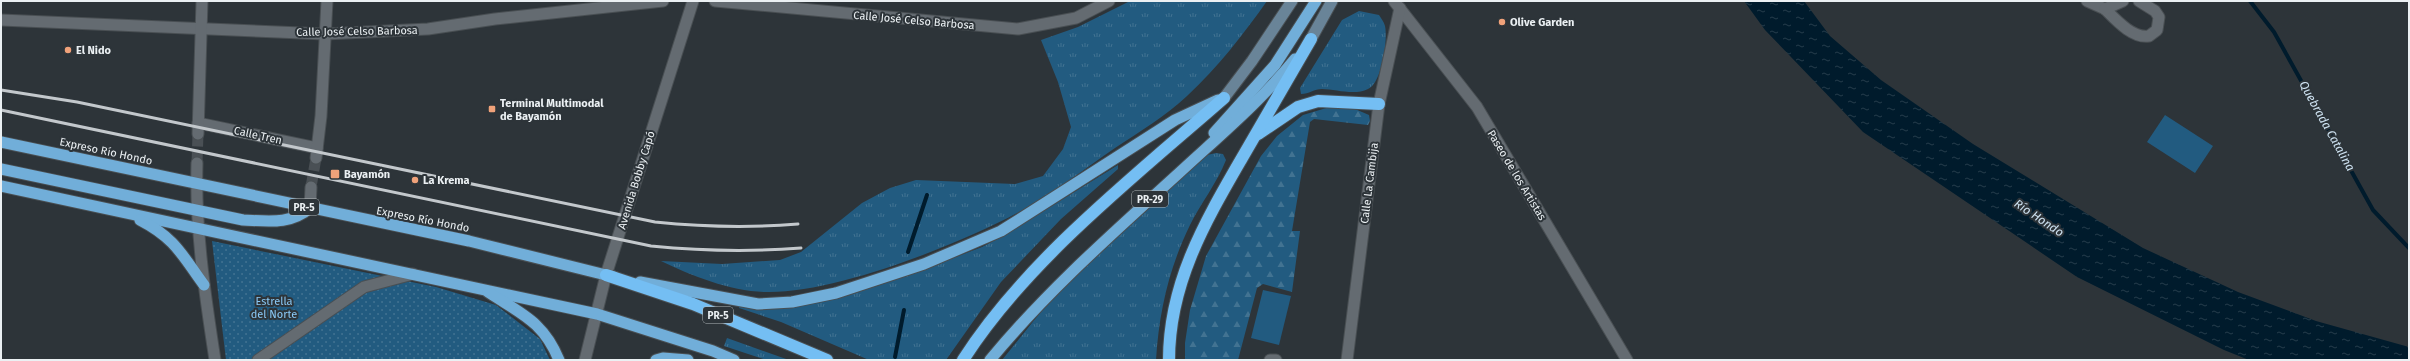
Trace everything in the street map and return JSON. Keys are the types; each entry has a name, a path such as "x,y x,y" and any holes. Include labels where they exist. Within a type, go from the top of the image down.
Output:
{"highway":[{"path":"1188,165 1275,65 1316,1"},
{"path":"1168,360 1174,308 1187,264 1202,228 1310,39"},
{"name":"PR-29","path":"990,360 1039,303 1090,254 1257,102 1310,39"},
{"path":"606,275 758,304 792,302 836,293 924,264 1001,231 1175,120 1224,98"},
{"name":"PR-29","path":"963,360 977,338 997,313 1047,259 1097,210 1224,98"},
{"path":"1255,136 1298,107 1318,101 1379,104"},
{"name":"Expreso Río Hondo","path":"1,142 469,241 606,275 693,304 827,360"},
{"path":"1,169 243,220 284,221 300,216 310,208"},
{"path":"1,186 199,230 597,314 713,351 734,360"},
{"path":"127,213 161,231 175,244 204,285"},
{"path":"482,289 540,326 552,343 559,360"},
{"path":"656,360 663,358 688,360"}],"main road":[{"name":"PR-29","path":"1224,98 1252,61 1292,1"},
{"name":"PR-29","path":"1310,39 1332,1"}],"street":[{"path":"201,29 202,1"},
{"path":"325,34 327,1"},
{"name":"Calle José Celso Barbosa","path":"1,20 325,34 428,29 495,19 663,1"},
{"name":"Avenida Bobby Capó","path":"585,360 606,275 692,1"},
{"name":"Calle José Celso Barbosa","path":"715,1 1018,29 1076,18 1109,1"},
{"path":"2087,1 2105,9 2118,23 2139,36 2149,36 2157,30 2159,17 2156,11 2139,1"},
{"path":"2105,9 2123,1"},
{"name":"Calle La Cambija","path":"1347,360 1379,104 1397,4"},
{"name":"Paseo de los Artistas","path":"1397,4 1477,107 1627,360"},
{"name":"Calle Tren","path":"201,29 198,128 316,153 321,116 325,34"},
{"path":"197,162 199,230 204,285 215,360"},
{"path":"310,208 311,187"},
{"path":"258,360 364,287 413,274"},
{"path":"1270,360 1276,360"}],"green space":[{"path":"1130,1 1267,1 1220,62 1187,96 1170,110 1152,124 1033,204 965,238 932,252 861,276 826,285 794,290 765,292 738,289 698,277 661,261 722,264 780,260 801,252 862,203 890,188 916,180 1015,184 1043,176 1063,149 1071,127 1058,82 1041,40 1078,27"},
{"path":"1359,11 1379,15 1385,26 1385,51 1377,79 1373,85 1368,89 1357,92 1322,89 1301,94 1300,88 1342,20"},
{"path":"1333,106 1355,109 1369,115 1370,121 1368,125 1314,119 1310,122 1292,231 1300,231 1292,292 1263,284 1257,288 1238,360 1185,360 1185,343 1190,310 1206,256 1261,156 1277,136 1303,115"},
{"path":"2165,115 2213,146 2195,173 2147,142"},
{"path":"1216,153 1223,154 1226,160 1218,177 1190,225 1176,257 1166,291 1157,342 1156,360 1002,360 1056,293 1133,219 1207,155"},
{"path":"1118,165 1118,169 1061,219 1001,282 946,360 869,360 781,322 739,308 739,305 881,284 940,263 982,247 1003,236"},
{"name":"Estrella del Norte","path":"212,241 436,287 496,305 540,339 550,360 226,360"},
{"path":"1263,290 1291,296 1279,345 1251,338"},
{"path":"727,338 789,360 766,360 724,346"}],"water":[{"name":"Río Hondo","path":"1744,1 1804,1 1830,36 1881,80 1973,144 2143,248 2238,292 2316,321 2409,347 2409,360 2249,360 2224,350 2077,277 1863,132 1765,30"}],"waterway":[{"name":"Quebrada Catalina","path":"2250,1 2274,32 2373,210 2409,248"},
{"path":"908,252 927,195"},
{"path":"895,357 904,310"}],"tunnel":[{"path":"197,163 198,134"},
{"path":"311,187 316,158"}],"railway":[{"path":"1,90 77,102 655,222 727,226 798,224"},
{"path":"1,110 651,246 726,250 801,248"}],"place":[{"name":"Olive Garden","path":"1502,22"},
{"name":"El Nido","path":"68,50"},
{"name":"Terminal Multimodal de Bayamón","path":"492,109"},
{"name":"Bayamón","path":"335,174"},
{"name":"La Krema","path":"415,180"}]}
